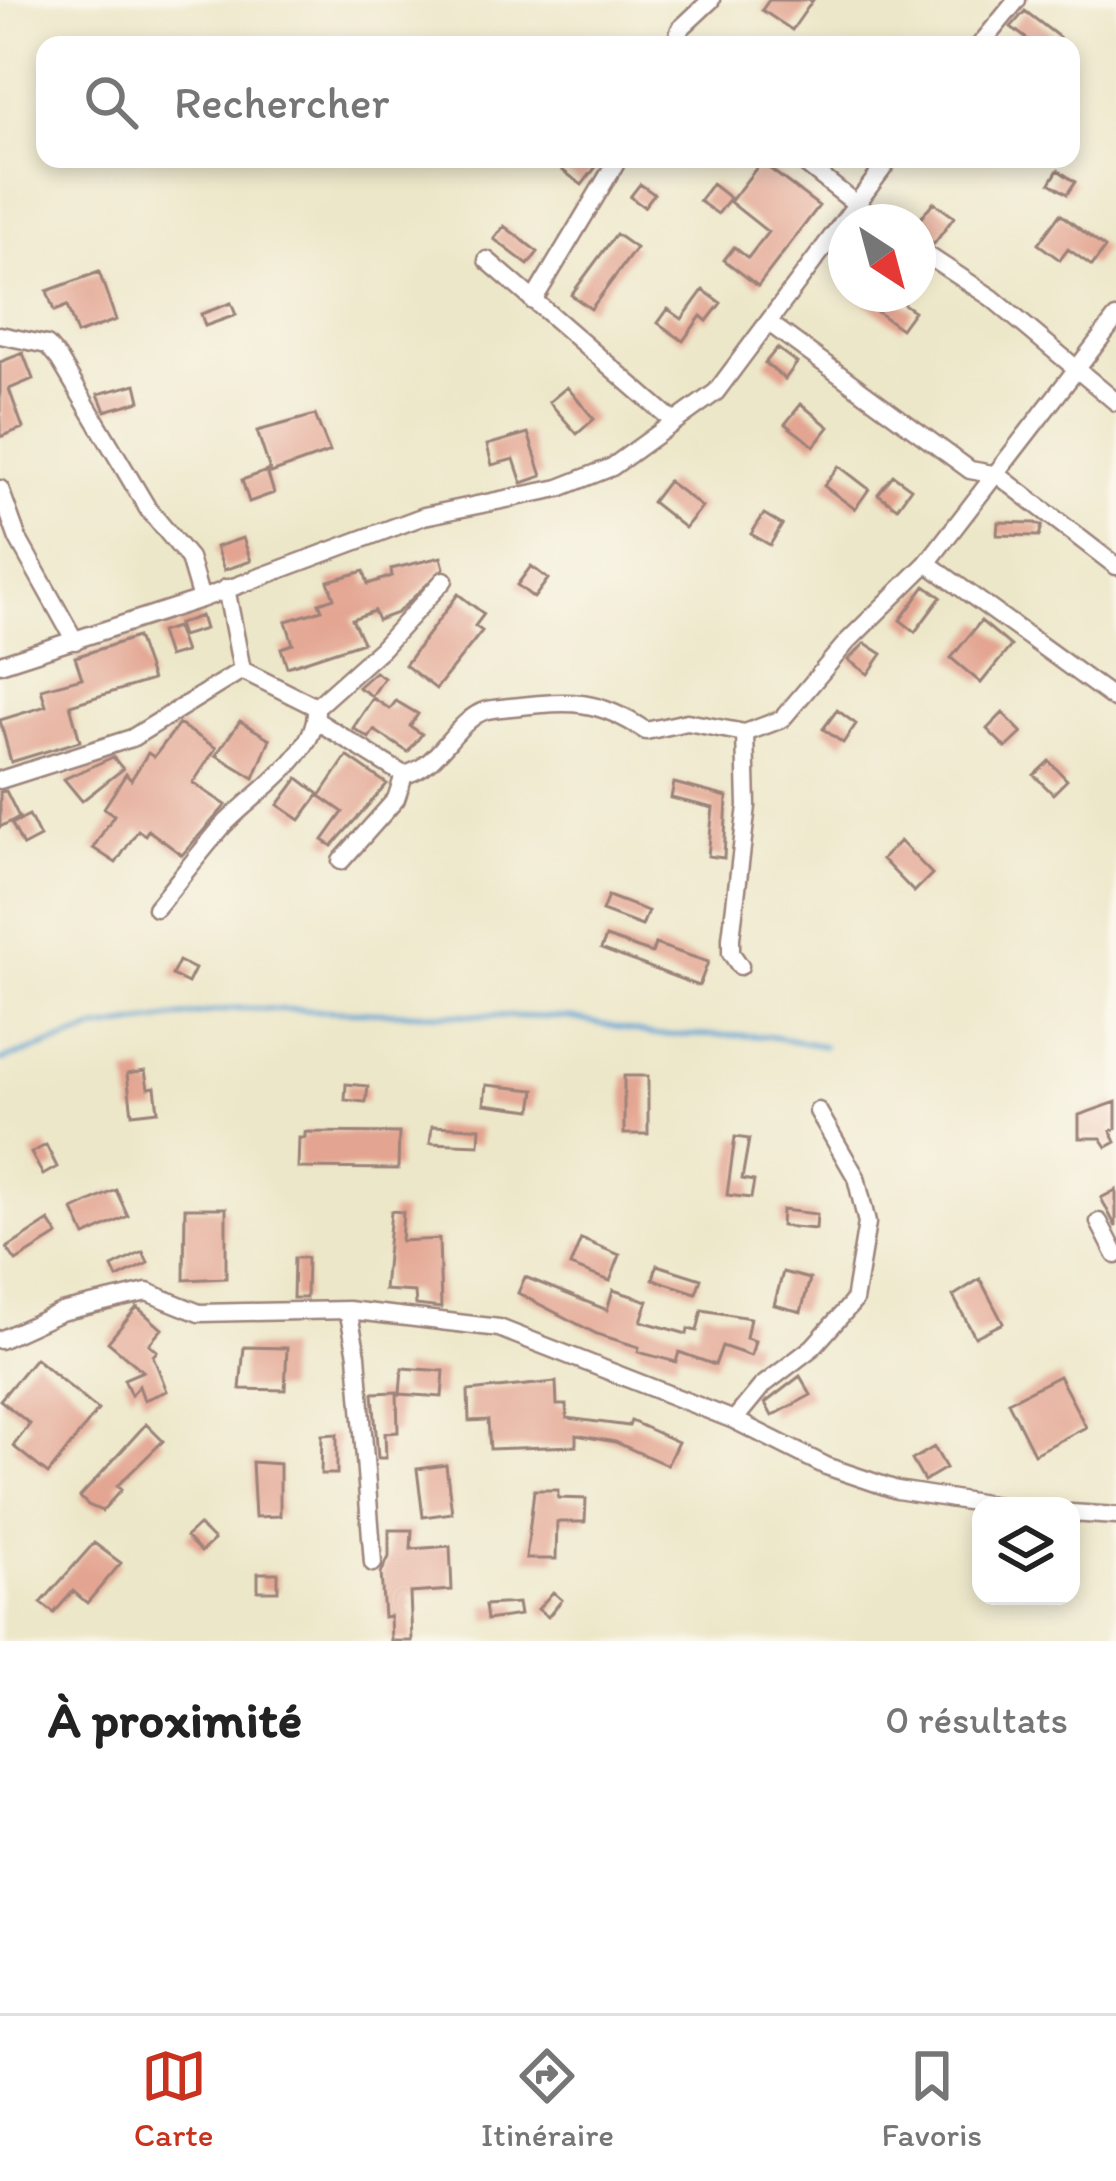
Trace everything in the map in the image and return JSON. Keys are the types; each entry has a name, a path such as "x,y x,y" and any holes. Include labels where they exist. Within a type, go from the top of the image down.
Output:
{"street":[{"path":"678,36 680,28 711,0"},
{"path":"987,36 1016,0"},
{"path":"533,301 613,168"},
{"path":"811,168 856,203"},
{"path":"0,664 424,517 559,488 612,467 716,392 883,168"},
{"path":"487,260 674,421"},
{"path":"936,261 992,298 1074,372 1116,402"},
{"path":"341,861 396,799 404,775 434,760 485,708 559,700 617,712 646,730 686,722 745,733 791,711 847,642 927,562 1116,318"},
{"path":"769,323 970,470 998,475 1116,566"},
{"path":"0,335 47,345 59,358 148,509 189,558 201,598"},
{"path":"0,489 18,539 75,641"},
{"path":"927,562 1116,700"},
{"path":"156,908 224,824 290,762 317,714 444,580"},
{"path":"226,589 242,670 317,714 404,775"},
{"path":"0,780 131,738 242,670"},
{"path":"740,965 730,953 733,890 747,806 745,733"},
{"path":"734,1420 762,1386 812,1347 854,1301 867,1223 856,1177 818,1111"},
{"path":"1100,1222 1116,1255"},
{"path":"0,1340 61,1312 147,1292 199,1313 348,1310 499,1328 734,1420 826,1466 897,1490 972,1502"},
{"path":"348,1310 357,1355 373,1563"},
{"path":"1080,1514 1116,1516"}],"building":[{"path":"769,0 813,0 792,30 762,10"},
{"path":"1025,11 1058,36 1023,36 1011,27"},
{"path":"563,168 595,168 582,185"},
{"path":"756,168 769,168 819,206 758,286 724,260 734,247 748,258 768,232 730,202"},
{"path":"1058,170 1075,182 1067,194 1050,183"},
{"path":"640,184 654,194 644,207 630,197"},
{"path":"712,184 730,198 718,214 699,201"},
{"path":"936,204 954,217 936,241"},
{"path":"1060,214 1105,248 1092,266 1068,249 1060,260 1038,244"},
{"path":"504,226 538,252 528,265 494,239"},
{"path":"616,234 636,248 591,309 571,295"},
{"path":"99,272 116,320 77,334 67,306 54,311 47,291"},
{"path":"703,290 721,303 707,321 701,316 683,341 658,323 668,309 682,319"},
{"path":"231,303 236,315 205,326 201,314"},
{"path":"877,312 913,312 901,329"},
{"path":"777,348 797,363 785,379 765,363"},
{"path":"23,353 33,379 9,389 23,428 0,437 0,362"},
{"path":"136,384 140,401 105,411 98,394"},
{"path":"567,387 594,419 577,434 549,402"},
{"path":"801,404 829,427 814,446 785,424"},
{"path":"315,415 330,452 271,473 257,431"},
{"path":"528,433 542,476 522,483 514,459 492,465 487,445"},
{"path":"839,466 869,489 855,509 824,486"},
{"path":"267,471 274,493 249,502 242,480"},
{"path":"893,475 911,488 897,508 878,494"},
{"path":"668,481 702,507 685,528 652,502"},
{"path":"764,514 782,525 770,545 751,534"},
{"path":"998,522 1042,526 1039,536 997,535"},
{"path":"243,538 251,561 224,570 216,547"},
{"path":"441,557 444,568 397,613 378,620 374,611 352,619 363,642 287,667 281,648 293,644 286,621 322,610 319,603 334,598 328,581 364,571 368,584 392,576 391,569"},
{"path":"531,566 548,579 534,598 517,585"},
{"path":"925,586 941,597 915,632 900,620"},
{"path":"458,594 484,614 475,626 482,631 436,689 405,665"},
{"path":"201,616 205,629 182,636 178,624"},
{"path":"981,621 1011,646 981,683 951,658"},
{"path":"176,627 185,652 168,657 160,632"},
{"path":"137,637 152,680 70,705 80,741 11,762 0,720 46,706 41,689 82,678 75,657"},
{"path":"865,643 882,654 868,674 848,660"},
{"path":"375,672 384,678 372,696 358,687"},
{"path":"373,698 390,709 396,701 418,714 410,726 422,734 408,752 374,730 369,738 353,728"},
{"path":"837,710 856,724 843,743 823,729"},
{"path":"1003,713 1022,733 1006,748 987,729"},
{"path":"240,721 270,739 254,778 216,755"},
{"path":"179,724 216,748 193,783 226,805 182,855 148,830 145,835 138,830 116,863 93,848 114,815 104,808 126,774 131,780 148,753 154,757"},
{"path":"347,756 387,784 332,846 323,840 343,812 320,796"},
{"path":"113,757 123,769 82,801 64,779"},
{"path":"1049,761 1067,780 1053,794 1034,775"},
{"path":"298,778 319,794 300,820 278,805"},
{"path":"674,783 727,797 724,858 708,856 713,808 671,798"},
{"path":"6,791 19,817 0,827 0,792"},
{"path":"29,815 40,837 23,846 12,824"},
{"path":"900,841 932,874 914,892 882,859"},
{"path":"608,896 648,911 642,926 602,911"},
{"path":"606,937 652,953 655,944 708,962 699,986 601,949"},
{"path":"179,961 195,969 188,983 172,975"},
{"path":"145,1071 148,1088 155,1087 158,1111 132,1114 127,1074"},
{"path":"624,1076 648,1076 648,1134 624,1134"},
{"path":"346,1084 368,1086 366,1102 345,1100"},
{"path":"486,1085 535,1090 532,1110 484,1104"},
{"path":"1116,1102 1116,1128 1111,1131 1116,1142 1107,1147 1101,1138 1079,1138 1079,1115"},
{"path":"432,1126 480,1128 479,1145 430,1143"},
{"path":"305,1132 399,1133 398,1169 298,1168 299,1138 305,1138"},
{"path":"735,1137 749,1139 742,1179 754,1181 751,1198 727,1195"},
{"path":"46,1145 57,1167 43,1175 31,1153"},
{"path":"116,1190 128,1216 85,1236 73,1210"},
{"path":"1116,1190 1116,1227 1101,1198"},
{"path":"185,1208 226,1208 226,1278 184,1280"},
{"path":"782,1210 817,1214 816,1229 781,1226"},
{"path":"391,1211 403,1212 401,1241 439,1239 441,1308 416,1305 415,1292 384,1290"},
{"path":"49,1221 58,1235 16,1261 7,1248"},
{"path":"581,1239 620,1255 610,1281 570,1266"},
{"path":"143,1252 148,1263 117,1278 112,1267"},
{"path":"294,1258 307,1258 306,1298 293,1298"},
{"path":"657,1265 701,1279 696,1293 653,1279"},
{"path":"783,1272 810,1279 801,1312 774,1305"},
{"path":"525,1277 607,1310 613,1290 648,1301 641,1321 687,1334 688,1329 697,1331 702,1310 750,1318 746,1338 755,1341 751,1356 722,1346 715,1365 679,1352 676,1362 638,1352 639,1347 597,1334 518,1293"},
{"path":"980,1279 1003,1323 975,1337 953,1296"},
{"path":"137,1307 162,1329 149,1344 157,1351 153,1356 167,1391 144,1400 139,1386 131,1395 124,1379 143,1371 108,1342"},
{"path":"244,1347 287,1348 285,1390 240,1389"},
{"path":"35,1358 98,1410 48,1474 13,1446 30,1424 0,1400"},
{"path":"402,1368 444,1371 442,1397 400,1394"},
{"path":"800,1376 811,1395 772,1416 765,1403"},
{"path":"1059,1376 1086,1427 1034,1454 1008,1402"},
{"path":"556,1382 557,1405 566,1405 567,1418 629,1426 631,1421 678,1442 667,1465 615,1442 576,1435 576,1446 490,1449 488,1420 469,1421 468,1391"},
{"path":"397,1392 398,1432 385,1433 386,1458 378,1458 373,1393"},
{"path":"146,1424 163,1441 117,1486 121,1490 102,1511 88,1505 80,1497"},
{"path":"337,1434 337,1474 321,1474 322,1435"},
{"path":"934,1447 946,1468 924,1481 912,1460"},
{"path":"252,1462 280,1464 280,1516 255,1517"},
{"path":"446,1465 452,1513 423,1517 417,1469"},
{"path":"534,1490 558,1490 558,1498 586,1499 585,1522 557,1522 556,1559 526,1559"},
{"path":"199,1525 214,1540 201,1552 186,1537"},
{"path":"389,1530 412,1530 411,1549 450,1546 452,1590 410,1593 412,1641 391,1641 390,1616 384,1617 381,1573 389,1557"},
{"path":"94,1543 121,1563 87,1603 73,1591 54,1613 41,1603"},
{"path":"258,1573 278,1573 278,1591 258,1591"},
{"path":"553,1592 562,1600 548,1617 538,1609"},
{"path":"518,1603 520,1615 487,1620 485,1605"}],"waterway":[{"path":"0,1061 98,1029 236,1008 571,1018 653,1035 767,1036 824,1046"}]}
